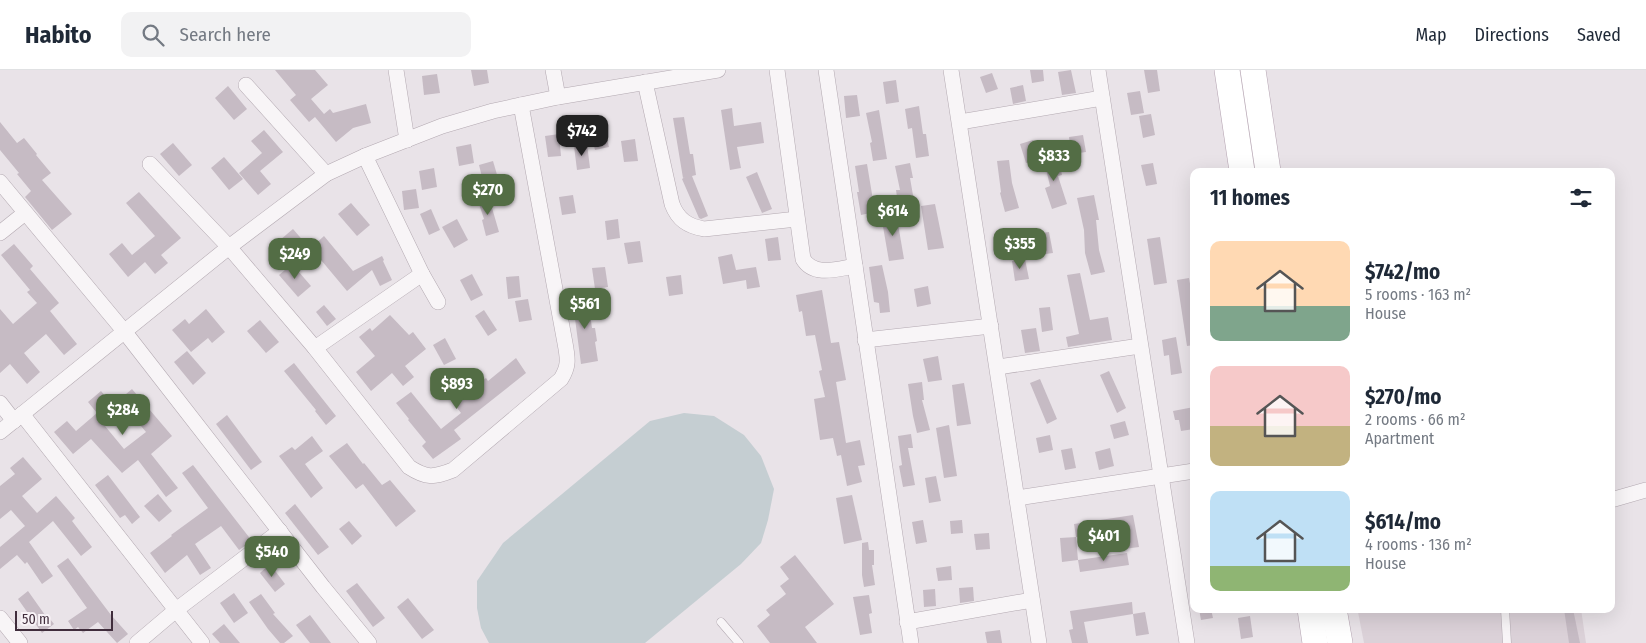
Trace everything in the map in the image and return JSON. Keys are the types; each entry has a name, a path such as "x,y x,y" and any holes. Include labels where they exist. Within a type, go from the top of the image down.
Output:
{"main road":[{"path":"1227,70 1242,168"},
{"path":"1252,70 1268,168"},
{"path":"1311,613 1315,643"},
{"path":"1335,613 1340,643"}],"street":[{"path":"396,70 407,140"},
{"path":"553,70 558,97"},
{"path":"0,432 229,247 326,174 365,156 442,126 493,111 685,73 718,70"},
{"path":"777,70 803,259 810,268 823,271 855,266"},
{"path":"826,70 910,643"},
{"path":"951,70 1039,643"},
{"path":"1098,70 1187,643"},
{"path":"645,82 672,204 676,214 684,222 704,229 797,219"},
{"path":"246,85 326,174"},
{"path":"960,122 1102,98"},
{"path":"150,164 229,247 315,348 408,467 422,476 434,476 453,470 561,379 567,370 567,352 521,105"},
{"path":"365,156 422,274 438,302"},
{"path":"0,182 124,331 369,643"},
{"path":"0,234 25,213"},
{"path":"315,348 422,274"},
{"path":"866,340 991,326"},
{"path":"998,367 1140,346"},
{"path":"0,403 18,417 202,643"},
{"path":"1017,498 1190,472"},
{"path":"1615,499 1645,491"},
{"path":"137,643 176,610 280,530"},
{"path":"907,622 1032,600"},
{"path":"0,618 20,643"}],"lane":[{"path":"1505,613 1507,643"},
{"path":"721,622 739,643"}],"shaded area":[{"path":"684,413 714,416 744,435 761,456 774,489 761,543 741,564 645,643 489,643 481,628 477,608 477,581 503,543 650,421"},
{"path":"1358,613 1582,613 1586,643 1364,643"}],"building":[{"path":"275,70 315,70 328,85 311,99 324,114 330,109 333,113 366,104 371,123 353,128 336,142 315,117 309,122 290,100 296,95"},
{"path":"471,70 487,70 489,83 474,86"},
{"path":"1030,70 1043,70 1044,81 1032,83"},
{"path":"1071,70 1076,93 1062,95 1058,72"},
{"path":"1144,70 1157,70 1160,91 1148,93"},
{"path":"992,73 998,89 986,93 980,77"},
{"path":"437,74 440,93 424,95 422,76"},
{"path":"896,80 899,102 886,104 883,82"},
{"path":"1023,85 1026,101 1013,104 1010,88"},
{"path":"228,86 247,109 234,120 215,98"},
{"path":"1140,91 1144,113 1131,115 1127,93"},
{"path":"857,95 860,116 846,118 844,96"},
{"path":"919,106 923,134 926,134 929,156 916,158 912,128 908,129 905,109"},
{"path":"732,108 734,126 761,122 764,143 737,147 741,168 730,170 721,110"},
{"path":"879,110 887,159 873,161 870,143 872,142 866,113"},
{"path":"1151,114 1155,135 1143,138 1139,116"},
{"path":"684,117 690,154 693,154 696,175 692,176 708,216 701,219 682,179 685,177 683,178 673,118"},
{"path":"0,122 17,143 24,138 37,154 51,173 42,180 72,214 52,230 25,197 31,191 0,150"},
{"path":"604,126 609,147 595,150 590,130"},
{"path":"264,130 283,152 260,171 271,184 258,195 239,173 262,153 251,141"},
{"path":"559,134 561,156 548,157 545,136"},
{"path":"1083,135 1086,152 1071,154 1069,137"},
{"path":"635,139 638,161 624,162 621,141"},
{"path":"1033,140 1039,159 1026,163 1020,144"},
{"path":"173,143 192,165 179,176 160,154"},
{"path":"471,144 474,163 459,166 456,147"},
{"path":"587,144 590,168 577,170 574,146"},
{"path":"1050,154 1051,156 1058,155 1062,175 1058,176 1067,204 1052,209 1045,188 1050,186 1043,156"},
{"path":"224,157 243,179 229,190 211,168"},
{"path":"1009,160 1012,183 1019,208 1005,212 1000,193 997,161"},
{"path":"493,161 498,178 483,181 479,165"},
{"path":"910,163 913,178 910,178 914,201 898,204 896,190 900,190 895,166"},
{"path":"1153,163 1157,184 1146,186 1141,165"},
{"path":"867,164 875,212 861,215 855,166"},
{"path":"434,168 437,187 422,190 419,171"},
{"path":"757,172 772,209 762,213 746,177"},
{"path":"416,189 419,208 404,210 402,191"},
{"path":"139,192 181,238 161,255 168,263 155,274 145,262 128,277 109,254 122,243 132,255 155,236 126,203"},
{"path":"488,194 499,232 486,236 482,220 484,219 477,198"},
{"path":"573,195 576,213 562,215 559,197"},
{"path":"1094,195 1099,220 1096,220 1099,250 1105,272 1091,275 1085,253 1084,230 1077,198"},
{"path":"351,203 370,225 357,236 338,214"},
{"path":"935,204 944,248 928,250 921,206"},
{"path":"431,209 440,230 429,235 420,214"},
{"path":"896,212 904,259 889,261 881,215"},
{"path":"457,219 468,240 454,248 442,227"},
{"path":"618,219 620,238 607,240 605,221"},
{"path":"293,229 312,251 298,262 280,240"},
{"path":"1049,232 1053,253 1038,255 1034,234"},
{"path":"324,236 353,271 382,256 392,280 380,286 372,270 347,291 311,248"},
{"path":"778,237 781,260 768,261 765,239"},
{"path":"1160,237 1167,283 1154,285 1147,239"},
{"path":"640,241 643,262 628,264 624,243"},
{"path":"14,244 33,266 30,269 59,303 50,311 77,344 64,355 46,334 24,353 40,372 27,384 10,364 0,373 0,309 13,324 37,303 27,292 30,290 1,255"},
{"path":"732,254 736,270 756,267 760,287 747,289 746,280 723,284 718,257"},
{"path":"1025,259 1029,279 1015,281 1012,261"},
{"path":"292,264 311,286 298,297 279,275"},
{"path":"882,265 890,312 880,313 879,303 874,302 869,267"},
{"path":"605,267 608,287 595,289 592,268"},
{"path":"1080,273 1090,320 1108,317 1112,340 1068,347 1066,337 1079,334 1067,275"},
{"path":"472,274 483,295 471,301 460,280"},
{"path":"681,275 683,294 669,296 666,277"},
{"path":"519,276 521,297 508,299 506,277"},
{"path":"1189,278 1190,346 1187,346 1177,280"},
{"path":"928,286 931,304 917,307 914,289"},
{"path":"822,290 831,343 839,342 846,380 836,382 846,443 860,440 865,465 858,466 862,482 847,486 841,455 837,456 833,438 820,440 814,399 825,397 819,371 822,370 815,335 806,336 802,311 799,312 796,295"},
{"path":"587,294 592,328 595,328 598,361 581,364 572,296"},
{"path":"528,299 532,320 519,322 515,301"},
{"path":"324,305 336,319 327,326 316,312"},
{"path":"1050,307 1053,330 1042,332 1039,308"},
{"path":"206,309 225,332 212,343 208,338 191,352 172,330 185,319 189,324"},
{"path":"484,310 497,330 488,336 475,316"},
{"path":"390,315 409,335 413,332 426,349 405,366 414,377 403,386 392,373 371,391 356,372 375,356 359,337 370,328 372,331"},
{"path":"260,320 279,342 266,353 247,331"},
{"path":"1036,328 1040,351 1025,353 1021,330"},
{"path":"1176,337 1182,373 1171,375 1169,355 1164,356 1162,340"},
{"path":"445,338 456,359 444,365 433,345"},
{"path":"187,351 206,373 193,385 174,362"},
{"path":"938,356 942,380 928,382 923,359"},
{"path":"516,358 526,373 454,430 461,439 433,459 422,446 426,442 396,403 411,392 441,429 461,413 454,404 476,388 475,386 486,378 488,381"},
{"path":"294,363 336,416 326,425 284,371"},
{"path":"1109,371 1126,408 1117,413 1100,375"},
{"path":"1040,379 1057,419 1047,424 1030,383"},
{"path":"922,382 924,400 922,400 930,430 917,433 908,384"},
{"path":"964,383 971,424 957,426 952,385"},
{"path":"132,389 172,436 151,454 178,488 166,497 138,460 122,473 91,439 73,454 54,432 67,421 76,431 97,413 88,402 101,391 113,405","holes":["126,408 146,432 124,449 105,426"]},
{"path":"1190,408 1190,430 1181,431 1179,420 1175,420 1173,411"},
{"path":"227,415 262,462 251,470 216,424"},
{"path":"1125,421 1129,435 1114,439 1110,425"},
{"path":"949,425 957,476 944,478 936,428"},
{"path":"911,434 913,448 908,448 915,485 903,487 899,466 902,465 898,436"},
{"path":"1050,435 1053,450 1039,453 1036,438"},
{"path":"312,436 323,451 305,464 323,488 311,498 279,456 292,447 295,450"},
{"path":"347,443 382,485 390,480 416,511 396,527 363,484 356,489 329,456"},
{"path":"1072,448 1076,468 1065,470 1061,450"},
{"path":"1110,448 1114,466 1099,470 1095,452"},
{"path":"23,457 42,479 22,496 37,513 56,496 75,518 72,521 92,547 81,556 53,521 29,542 53,576 42,584 27,562 25,564 17,555 0,569 0,547 25,526 11,510 0,519 0,486 15,474 10,468"},
{"path":"193,465 252,541 239,550 221,526 195,544 211,568 200,575 187,555 165,573 150,553 208,508 182,473"},
{"path":"108,475 140,517 132,524 125,515 120,518 95,485"},
{"path":"936,476 941,501 929,503 925,478"},
{"path":"158,494 172,511 159,522 144,506"},
{"path":"852,495 862,540 844,544 836,498"},
{"path":"295,504 329,547 318,555 285,513"},
{"path":"1133,515 1139,547 1124,549 1121,530 1076,537 1074,524"},
{"path":"923,520 927,542 916,544 912,522"},
{"path":"962,520 963,533 951,534 950,521"},
{"path":"349,521 362,536 352,545 339,529"},
{"path":"989,533 990,549 976,550 974,534"},
{"path":"1076,537 1078,560 1062,562 1060,538"},
{"path":"868,542 869,550 874,550 874,565 872,565 875,585 864,587 862,543"},
{"path":"1127,553 1129,565 1080,572 1078,560"},
{"path":"795,555 834,604 805,627 817,643 770,643 757,626 770,615 766,610 786,594 780,586 789,579 780,567"},
{"path":"68,558 111,615 128,634 117,643 98,622 83,633 78,627 74,630 68,621 87,608 57,566"},
{"path":"270,564 285,584 275,592 260,573"},
{"path":"951,566 952,580 938,581 936,568"},
{"path":"357,583 385,618 373,627 346,591"},
{"path":"973,587 974,601 960,603 959,588"},
{"path":"935,589 936,606 924,607 923,590"},
{"path":"28,591 54,624 42,633 18,599"},
{"path":"234,593 248,613 234,623 220,603"},
{"path":"261,594 275,613 273,614 293,636 284,643 280,643 268,629 249,602"},
{"path":"869,595 872,613 869,614 872,633 860,635 853,597"},
{"path":"408,598 434,630 422,639 397,607"},
{"path":"1132,602 1133,614 1084,622 1088,643 1072,643 1069,630 1073,629 1070,611"},
{"path":"1145,612 1149,634 1136,636 1133,614"},
{"path":"1200,613 1212,613 1213,618 1201,620"},
{"path":"1565,613 1574,613 1580,643 1569,643"},
{"path":"310,615 331,643 310,643 296,625"},
{"path":"1250,616 1253,637 1241,639 1238,618"},
{"path":"224,624 240,643 220,643 212,634"},
{"path":"1000,630 1002,643 987,643 985,632"}]}
